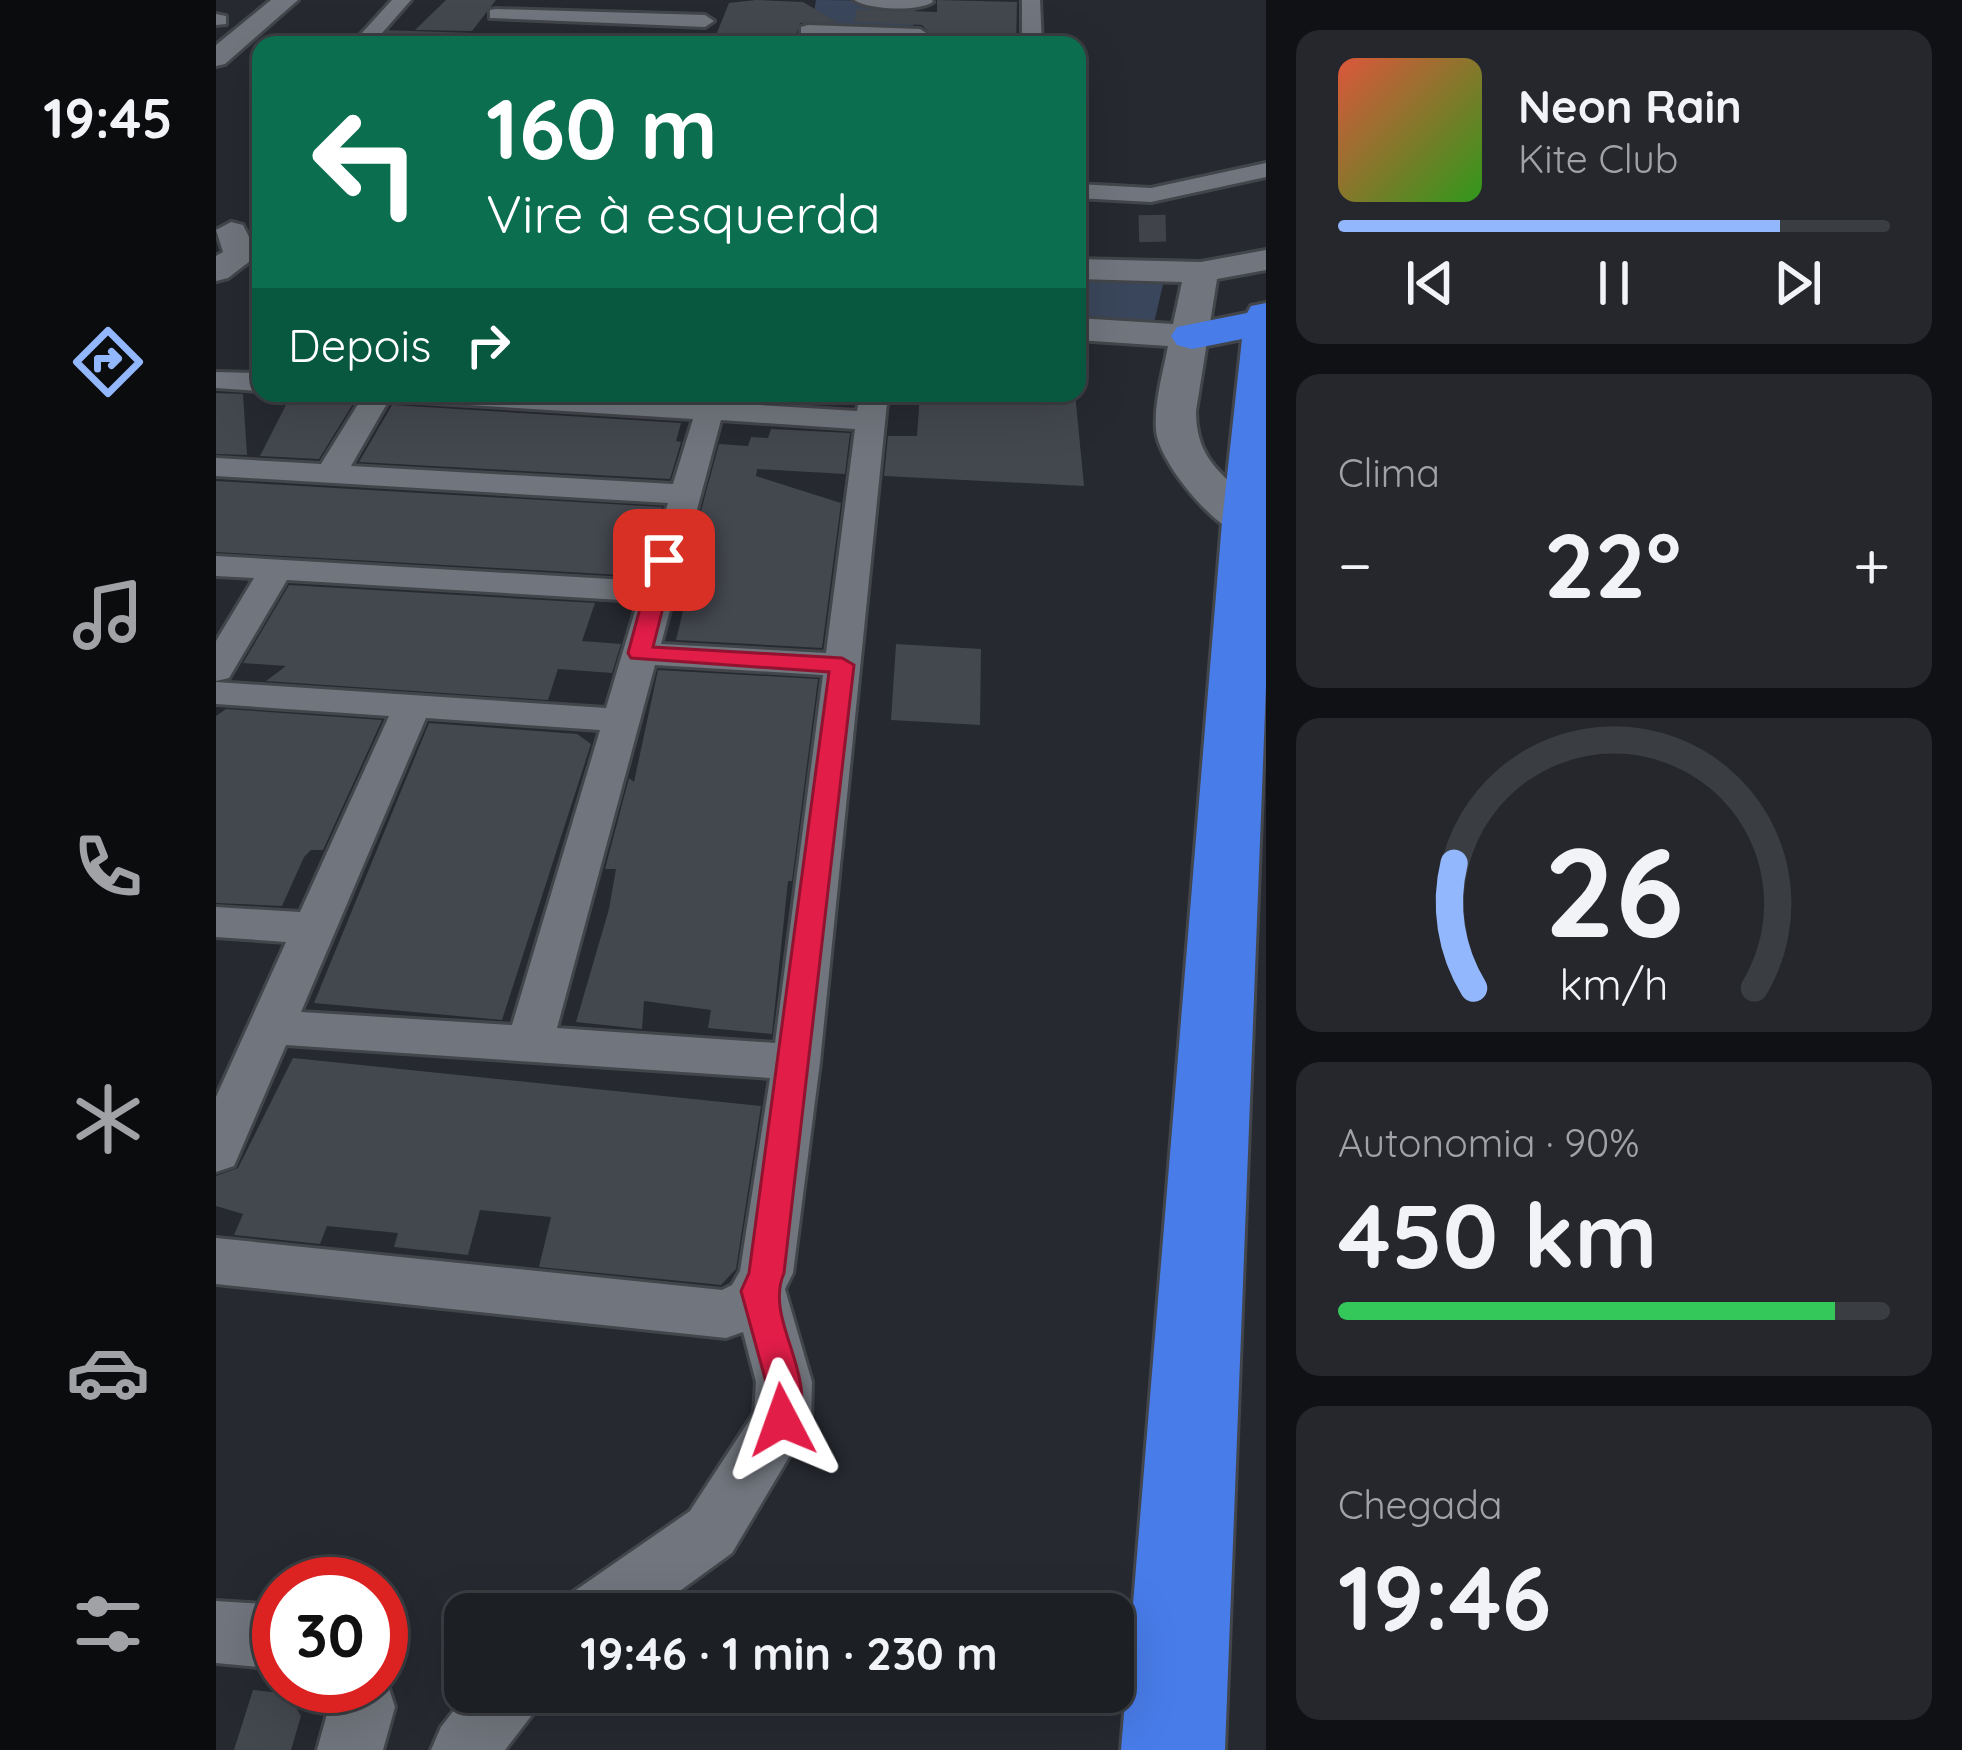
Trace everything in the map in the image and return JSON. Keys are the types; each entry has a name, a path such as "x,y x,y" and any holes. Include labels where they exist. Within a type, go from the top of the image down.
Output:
{"highway":[{"path":"1173,1750 1247,522 1266,319 1192,336"}],"main road":[{"path":"217,20 243,0"},
{"path":"216,58 286,0"},
{"path":"216,271 241,255 236,232"},
{"path":"1086,268 1154,262 1201,272 1266,260"},
{"path":"1201,272 1179,391 1176,437 1189,462 1247,522"},
{"path":"216,284 252,286"},
{"path":"1086,330 1192,336"}],"street":[{"path":"369,36 402,0"},
{"path":"699,36 718,0"},
{"path":"863,0 924,1 920,36"},
{"path":"1030,0 1032,36"},
{"path":"478,36 501,7 705,21"},
{"path":"588,36 600,17"},
{"path":"808,31 870,36"},
{"path":"1086,193 1151,205 1266,170"},
{"path":"216,380 252,382"},
{"path":"331,473 374,402"},
{"path":"216,1262 726,1314 740,1311 759,1291 766,1273 796,1062 874,407 783,404 710,410 574,402"},
{"path":"529,1046 682,494 710,410"},
{"path":"216,467 682,494"},
{"path":"216,566 655,592"},
{"path":"216,670 277,568"},
{"path":"639,653 842,665"},
{"path":"216,693 621,720"},
{"path":"218,1144 411,709"},
{"path":"216,922 317,929"},
{"path":"272,1027 796,1062"},
{"path":"625,1593 711,1532 782,1420 784,1382 759,1291"},
{"path":"216,1631 252,1634"},
{"path":"350,1750 360,1713"},
{"path":"464,1750 493,1713"}],"shaded area":[{"path":"816,0 916,1 912,33 811,30"},
{"path":"1086,278 1164,280 1154,323 1086,320"}],"building":[{"path":"446,0 496,0 472,31 415,30"},
{"path":"937,0 1017,2 1016,36 933,36 922,25 854,22 857,9 937,12"},
{"path":"803,2 837,22 800,23 797,36 716,36 729,3"},
{"path":"216,393 243,394 247,455 216,454"},
{"path":"287,402 354,402 319,459 260,456"},
{"path":"919,402 1076,402 1084,486 884,476 888,436 917,436"},
{"path":"392,405 681,423 676,441 681,442 670,479 359,462"},
{"path":"771,429 850,433 845,474 757,469 756,476 841,503 822,648 676,640 693,570 686,570 688,559 719,444 748,446 751,437 768,438"},
{"path":"216,481 662,507 647,557 626,556 620,575 216,552"},
{"path":"289,585 595,603 582,641 621,644 612,673 558,669 548,700 266,681 286,666 243,663"},
{"path":"896,644 981,649 980,725 891,720"},
{"path":"658,670 818,679 792,881 788,881 772,1034 708,1028 711,1010 644,1001 642,1029 576,1022 609,909 616,869 605,869 629,778 634,782"},
{"path":"226,709 382,720 323,850 311,850 304,857 282,906 216,903 216,716"},
{"path":"429,723 577,734 591,744 502,1020 314,1003"},
{"path":"293,1058 761,1106 736,1269 721,1285 539,1267 551,1217 480,1210 468,1255 394,1247 398,1233 327,1226 320,1244 234,1235 243,1214 216,1206 216,1176 238,1168"},
{"path":"252,1693 252,1713 301,1716 291,1750 234,1750"}],"tunnel":[{"path":"1152,215 1153,251"}],"route":[{"path":"664,560 639,653 842,665 796,1062 766,1273 759,1291 784,1382 782,1420"}]}
